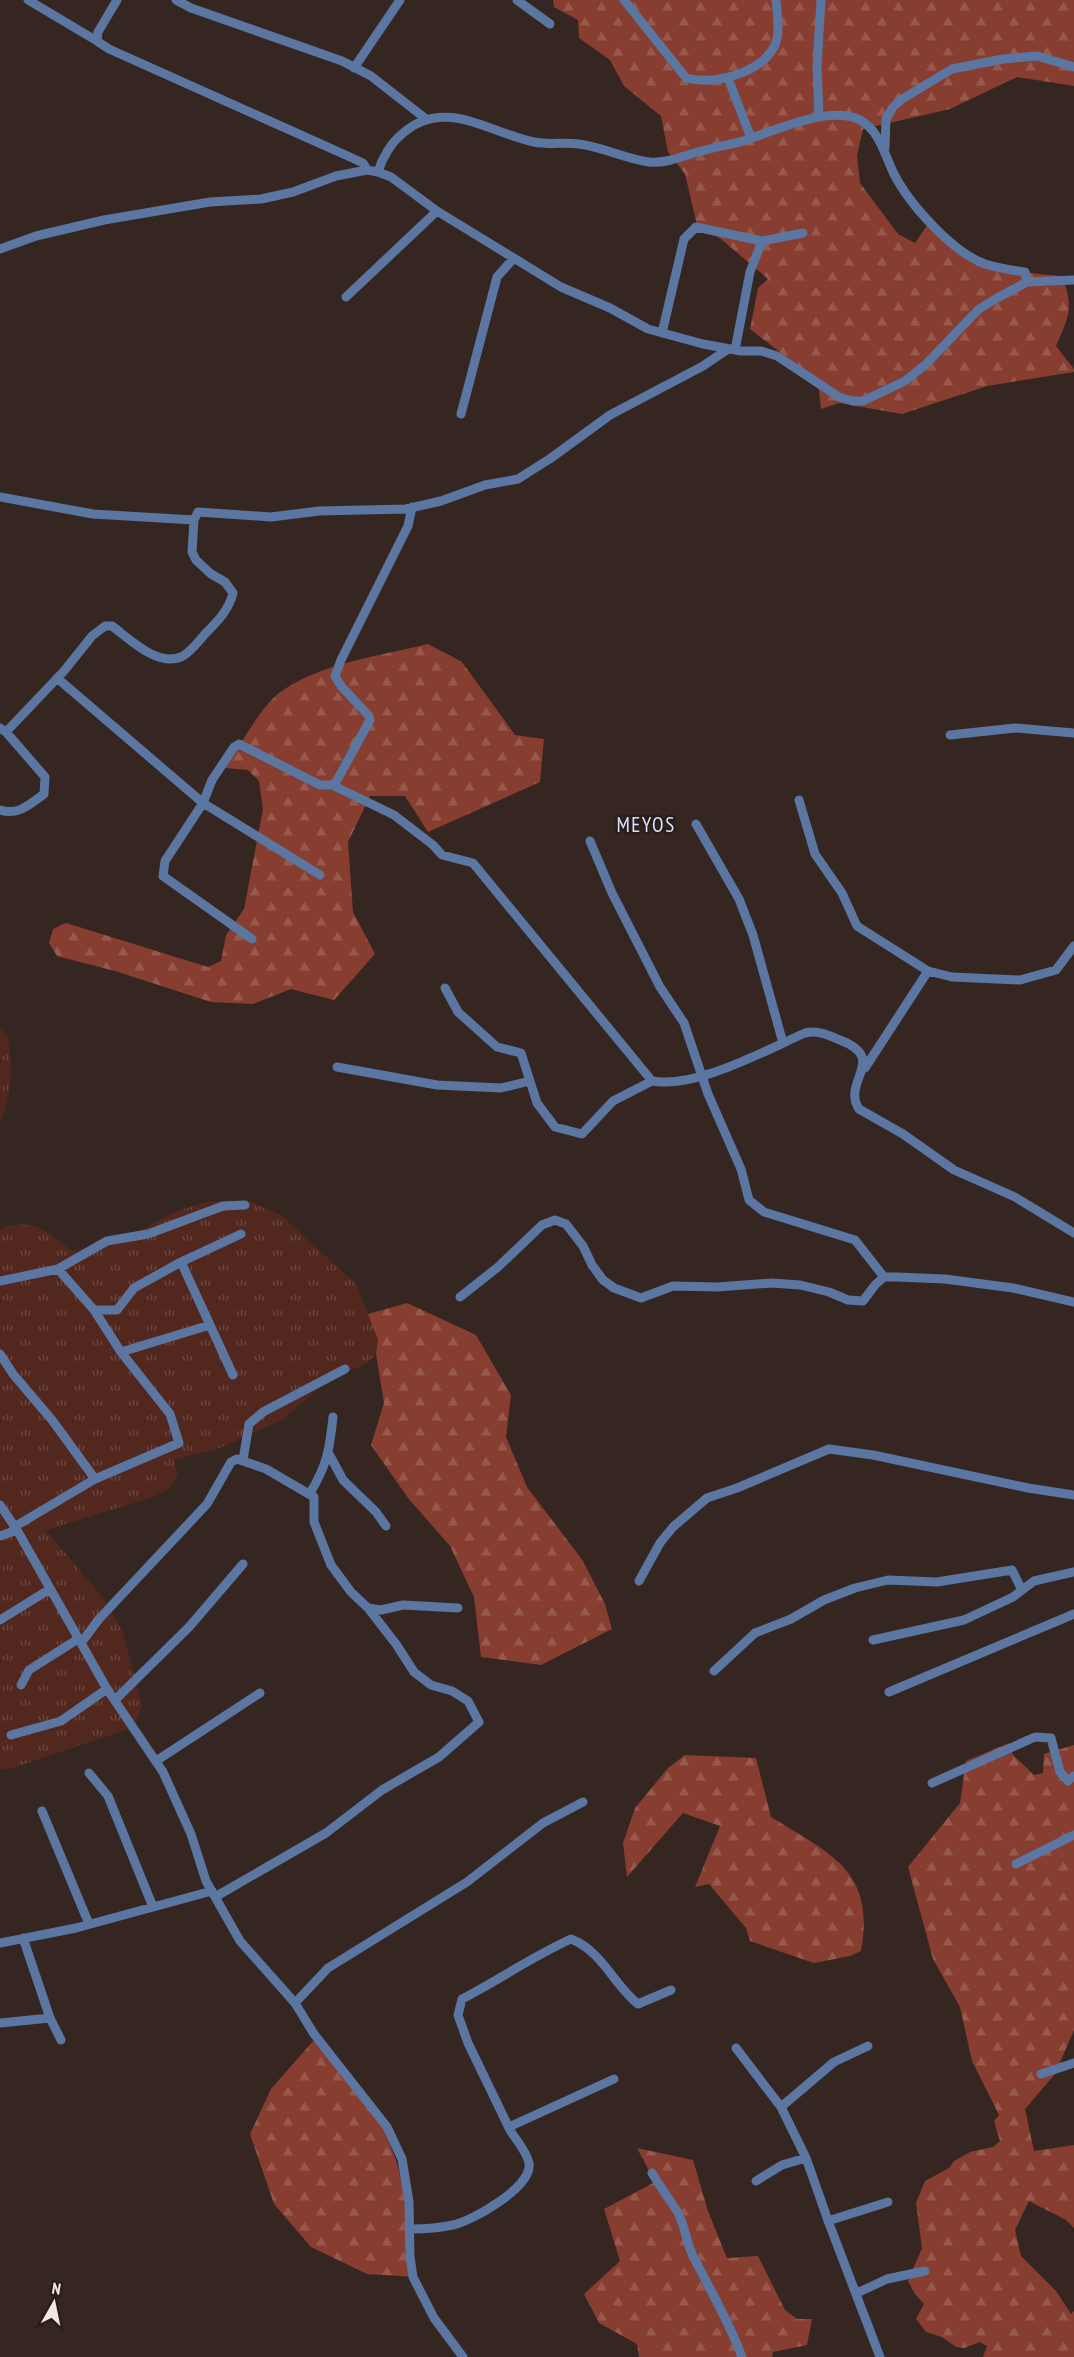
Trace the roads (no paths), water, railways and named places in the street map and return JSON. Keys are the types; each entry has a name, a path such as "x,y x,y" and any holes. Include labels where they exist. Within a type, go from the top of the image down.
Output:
{"street":[{"path":"28,0 109,49 363,163 367,170"},
{"path":"97,41 98,32 117,0"},
{"path":"176,0 191,8 342,61 371,76 426,119"},
{"path":"354,68 400,0"},
{"path":"517,0 550,24"},
{"path":"624,0 686,78 700,82 728,78 763,61 776,45 776,0"},
{"path":"819,117 817,66 821,0"},
{"path":"1027,282 1024,272 984,263 955,246 905,194 893,171 885,148 886,119 893,107 902,99 952,69 1003,59 1037,56 1074,67"},
{"path":"728,78 751,138"},
{"path":"378,172 380,164 396,139 408,128 426,119 448,117 535,142 580,144 651,162 677,158 819,117 847,115 862,121 885,148"},
{"path":"0,249 36,236 104,220 210,202 261,199 293,192 336,176 367,170 391,177 437,211 561,287 610,308 648,329 732,349 762,351 777,356 838,397 853,401 863,401 905,381 925,365 979,309 1027,282 1074,280"},
{"path":"346,297 437,211"},
{"path":"662,333 684,239 696,226 762,242 803,233"},
{"path":"0,810 8,813 23,809 44,794 45,777 3,730 57,678 92,636 105,626 112,626 154,655 169,659 181,657 190,651 230,606 233,593 225,582 211,574 196,560 192,552 194,520 198,512 271,517 319,511 412,507 441,501 485,485 518,479 610,415 732,349 750,272 762,242"},
{"path":"461,414 496,277 513,259"},
{"path":"0,497 93,514 194,520"},
{"path":"332,785 344,769 370,720 369,716 340,686 335,676 340,660 408,526 412,507"},
{"path":"57,678 203,803 320,875"},
{"path":"950,735 1015,728 1074,733"},
{"path":"252,939 163,876 165,861 203,803 212,780 234,747 239,744 320,785 332,785 394,815 433,844 442,855 473,863 652,1081"},
{"path":"799,800 815,854 842,893 857,926 928,971 952,977 1020,980 1056,970 1074,946"},
{"path":"696,824 739,899 753,935 783,1043"},
{"path":"590,841 612,893 660,987 684,1023 708,1094 741,1169 749,1200 764,1212 855,1240 884,1277"},
{"path":"928,971 863,1070 855,1086 854,1094 859,1109 903,1134 954,1170 1015,1197 1074,1233"},
{"path":"445,988 458,1012 497,1047 520,1053 537,1103 555,1126 582,1134 613,1101 652,1081 664,1083 702,1076 817,1031 856,1047 864,1060 863,1070"},
{"path":"337,1067 437,1085 501,1088 530,1081"},
{"path":"0,1281 58,1269 107,1241 148,1234 223,1206 245,1205"},
{"path":"460,1298 498,1267 542,1225 555,1220 566,1224 583,1246 603,1280 614,1288 641,1298 673,1287 772,1283 800,1285 829,1292 848,1300 863,1301 884,1277 945,1279 990,1285 1074,1302"},
{"path":"94,1310 117,1311 134,1288 181,1262 241,1234"},
{"path":"181,1262 233,1376"},
{"path":"0,1536 94,1479 179,1443 170,1414 121,1352 94,1310 58,1269"},
{"path":"121,1352 210,1325"},
{"path":"0,1354 13,1374 52,1420 94,1479"},
{"path":"243,1460 249,1424 263,1412 345,1369"},
{"path":"310,1493 321,1476 329,1454 333,1416"},
{"path":"639,1581 660,1543 673,1527 707,1498 737,1488 829,1449 873,1455 1074,1495"},
{"path":"329,1454 343,1480 376,1512 386,1526"},
{"path":"0,1943 214,1894 326,1833 382,1790 439,1757 479,1722 468,1701 452,1691 431,1685 414,1672 396,1644 331,1565 314,1522 314,1497 266,1469 243,1460 231,1462 207,1504 80,1641 29,1670 21,1685"},
{"path":"0,1505 16,1528 107,1689 156,1761 191,1834 206,1881 240,1941 295,2003 314,2034 387,2127 402,2159 409,2202 410,2257 413,2277 434,2318 463,2357"},
{"path":"115,1700 190,1626 243,1564"},
{"path":"714,1671 755,1633 791,1619 824,1600 855,1588 888,1580 937,1582 1012,1570 1022,1590"},
{"path":"873,1640 964,1620 1013,1597 1034,1581 1074,1572"},
{"path":"0,1620 50,1589"},
{"path":"368,1608 381,1610 403,1605 458,1608"},
{"path":"889,1692 1074,1614"},
{"path":"11,1735 62,1721 107,1689"},
{"path":"156,1761 260,1693"},
{"path":"932,1783 1035,1737 1051,1738 1060,1772 1068,1781 1074,1776"},
{"path":"89,1773 108,1796 153,1907"},
{"path":"295,2003 328,1968 467,1882 543,1823 583,1802"},
{"path":"42,1811 89,1924"},
{"path":"1016,1864 1074,1835"},
{"path":"23,1938 50,2018 61,2040"},
{"path":"411,2229 454,2225 483,2213 520,2184 528,2174 529,2163 510,2130 468,2043 458,2015 462,1999 504,1977 546,1950 571,1940 581,1943 612,1973 627,1995 638,2004 671,1990"},
{"path":"0,2023 50,2018"},
{"path":"781,2107 834,2062 868,2046"},
{"path":"736,2048 781,2107 806,2158 880,2357"},
{"path":"1041,2074 1074,2063"},
{"path":"510,2130 511,2126 521,2120 614,2079"},
{"path":"756,2181 782,2165 806,2158"},
{"path":"652,2173 663,2193 676,2209 686,2231 692,2254 718,2302 742,2357"},
{"path":"828,2221 888,2202"},
{"path":"857,2293 887,2279 925,2271"}],"district":[{"name":"MEYOS","path":"646,824"}]}
